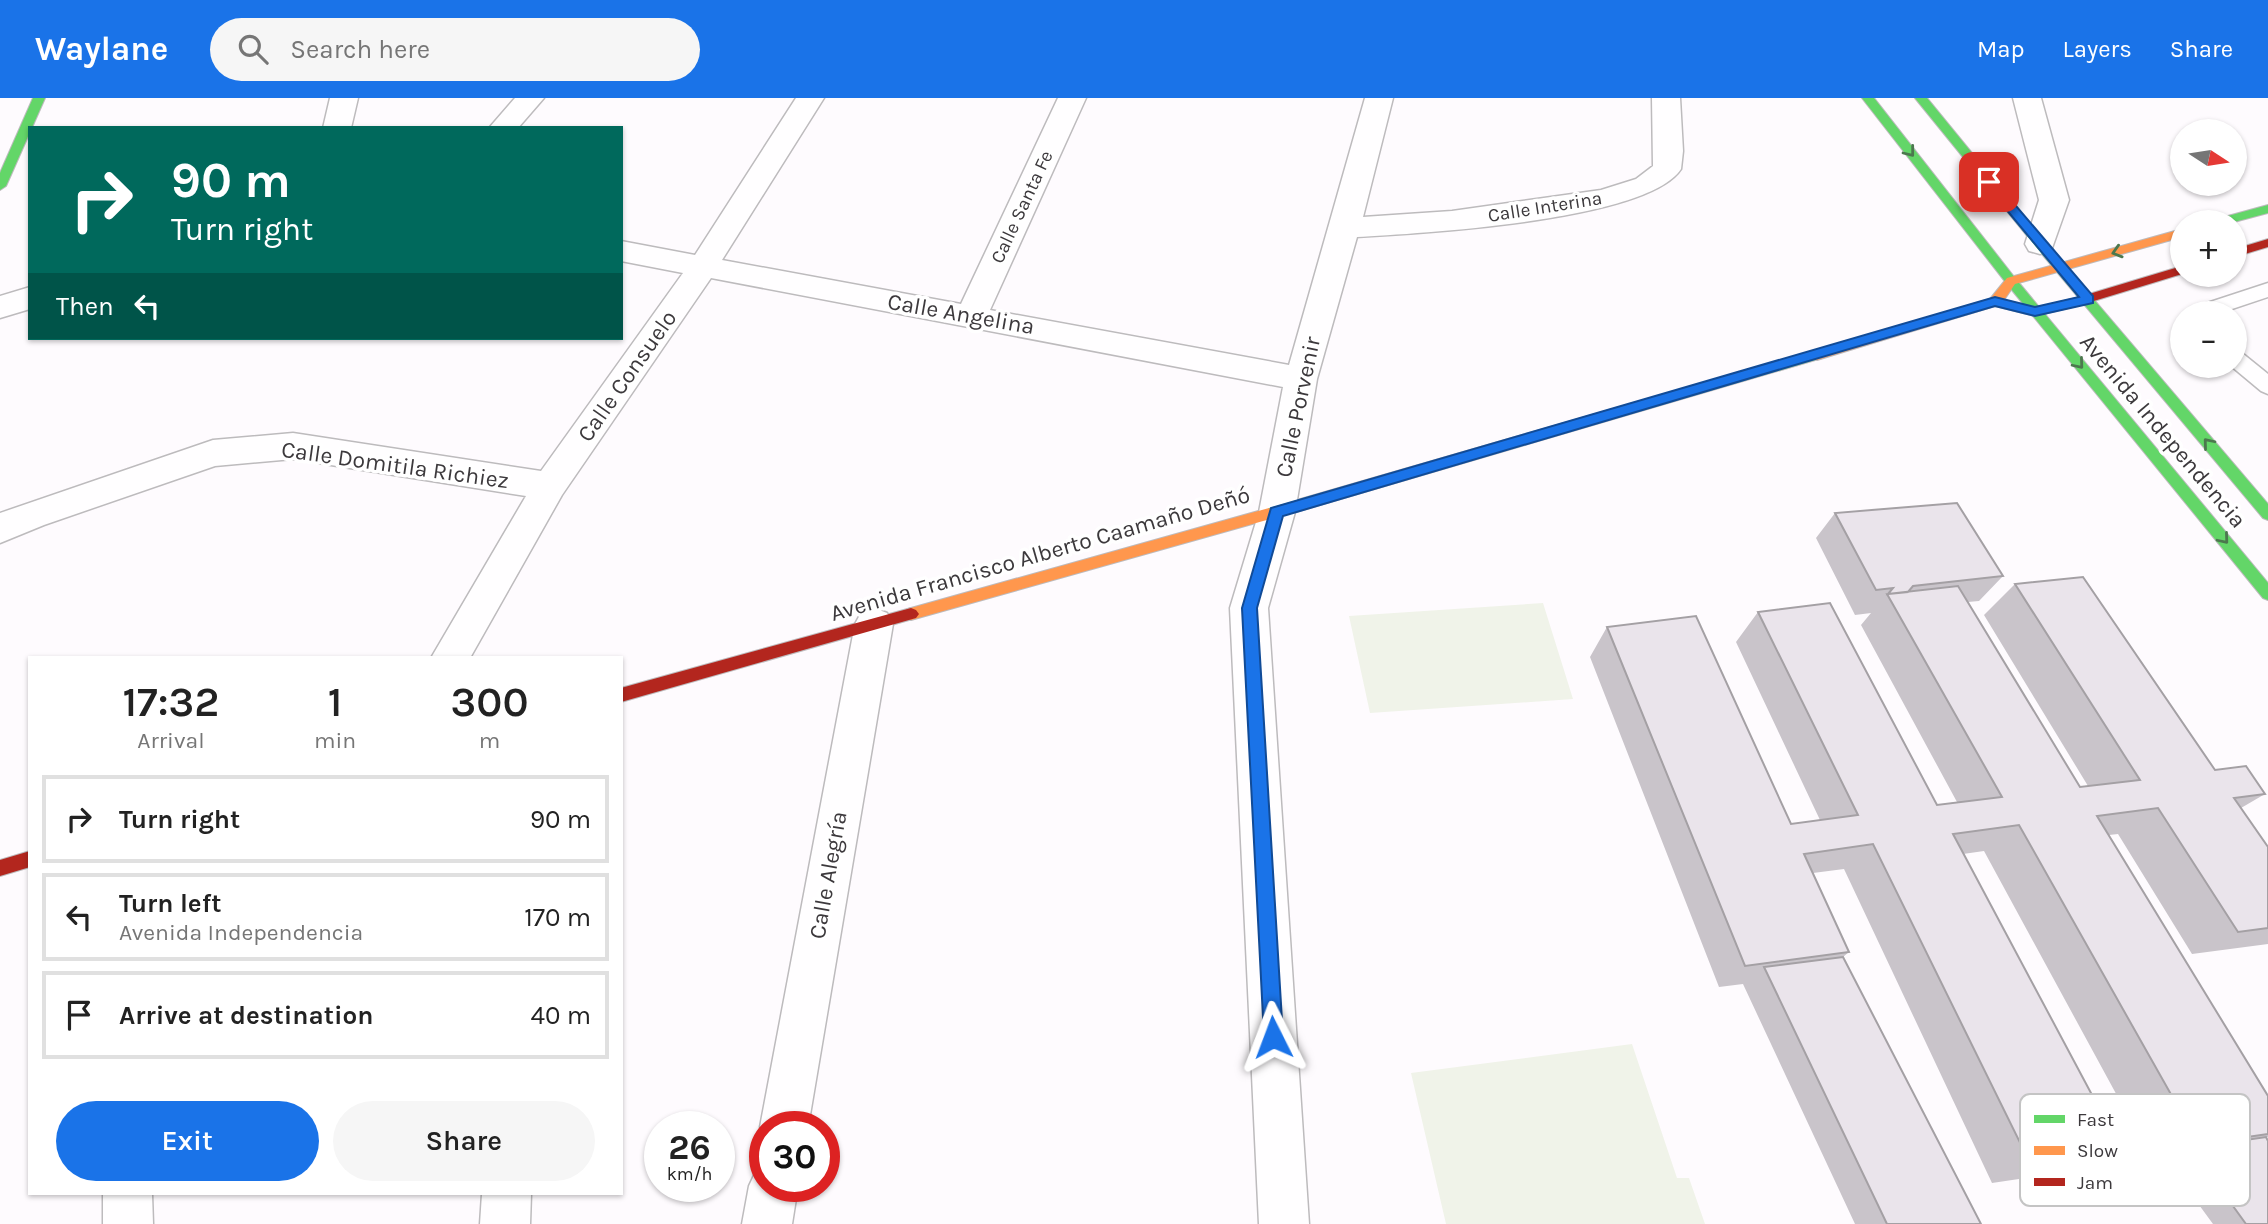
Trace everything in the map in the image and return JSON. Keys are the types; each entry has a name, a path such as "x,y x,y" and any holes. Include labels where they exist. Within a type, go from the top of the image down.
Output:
{"main road":[{"path":"0,186 39,98"},
{"name":"Avenida Independencia","path":"1868,98 2035,312 2268,594"},
{"name":"Avenida Independencia","path":"1921,98 2040,244 2268,514"},
{"path":"2247,215 2268,209"},
{"path":"2170,236 2011,281 1995,302 2035,312 2170,274"},
{"path":"2247,250 2266,246"},
{"name":"Avenida Francisco Alberto Caamaño Deñó","path":"623,694 1277,512 1995,302"},
{"path":"0,868 28,860"}],"street":[{"path":"337,126 344,98"},
{"path":"505,126 530,98"},
{"name":"Calle Consuelo","path":"451,656 550,486 702,268 810,98"},
{"name":"Calle Santa Fe","path":"972,315 1072,98"},
{"name":"Calle Porvenir","path":"1284,1224 1249,608 1277,512 1301,379 1379,98"},
{"name":"Calle Interina","path":"1345,228 1452,221 1605,200 1646,185 1667,169 1669,150 1666,98"},
{"path":"2027,98 2054,200 2040,244"},
{"name":"Calle Angelina","path":"623,251 1301,379"},
{"path":"0,307 28,299"},
{"name":"Calle Domitila Richiez","path":"0,528 213,453 293,446 550,486"},
{"name":"Calle Alegría","path":"787,1111 874,624"},
{"path":"128,1195 128,1224"},
{"path":"505,1224 508,1195"},
{"path":"767,1224 771,1202"}],"lane":[{"path":"2235,301 2268,290"},
{"path":"2247,368 2268,386"}],"shaded area":[{"path":"1543,603 1573,699 1370,713 1349,616"},
{"path":"1632,1044 1677,1178 1689,1178 1705,1224 1446,1224 1411,1073"}],"building":[{"path":"1957,503 2003,576 1913,586 1908,592 1888,594 1893,588 1876,590 1835,513"},
{"path":"2083,577 2215,770 2246,766 2265,794 2234,798 2268,847 2268,928 2238,932 2158,808 2097,816 2268,1096 2268,1134 2250,1137 2250,1094 2171,1094 2019,825 1953,834 2092,1094 2020,1094 2020,1143 1873,844 1804,854 1849,952 1745,966 1607,627 1696,616 1791,824 1858,815 1758,612 1830,603 1937,805 2002,797 1887,594 1958,586 2080,787 2140,780 2015,584"},
{"path":"1843,957 1981,1224 1887,1224 1764,967"},
{"path":"2266,1137 2268,1141 2268,1224 2246,1224 2233,1206 2250,1206 2250,1139"}],"traffic: fast":[{"path":"0,186 39,98"},
{"path":"1868,98 2011,281 2268,594"},
{"path":"1921,98 2040,244 2268,514"},
{"path":"2247,215 2268,209"},
{"path":"1269,514 1817,355"}],"traffic: slow":[{"path":"1995,302 2011,281 2170,236"},
{"path":"1817,355 1995,302 2035,312 2084,300"},
{"path":"911,614 1269,514"}],"traffic: jam":[{"path":"2247,249 2268,243"},
{"path":"2084,300 2170,274"},
{"path":"623,694 911,614"},
{"path":"0,868 28,860"}],"route":[{"path":"1273,1037 1249,608 1277,512 1995,302 2035,312 2088,299 1989,182"}]}
